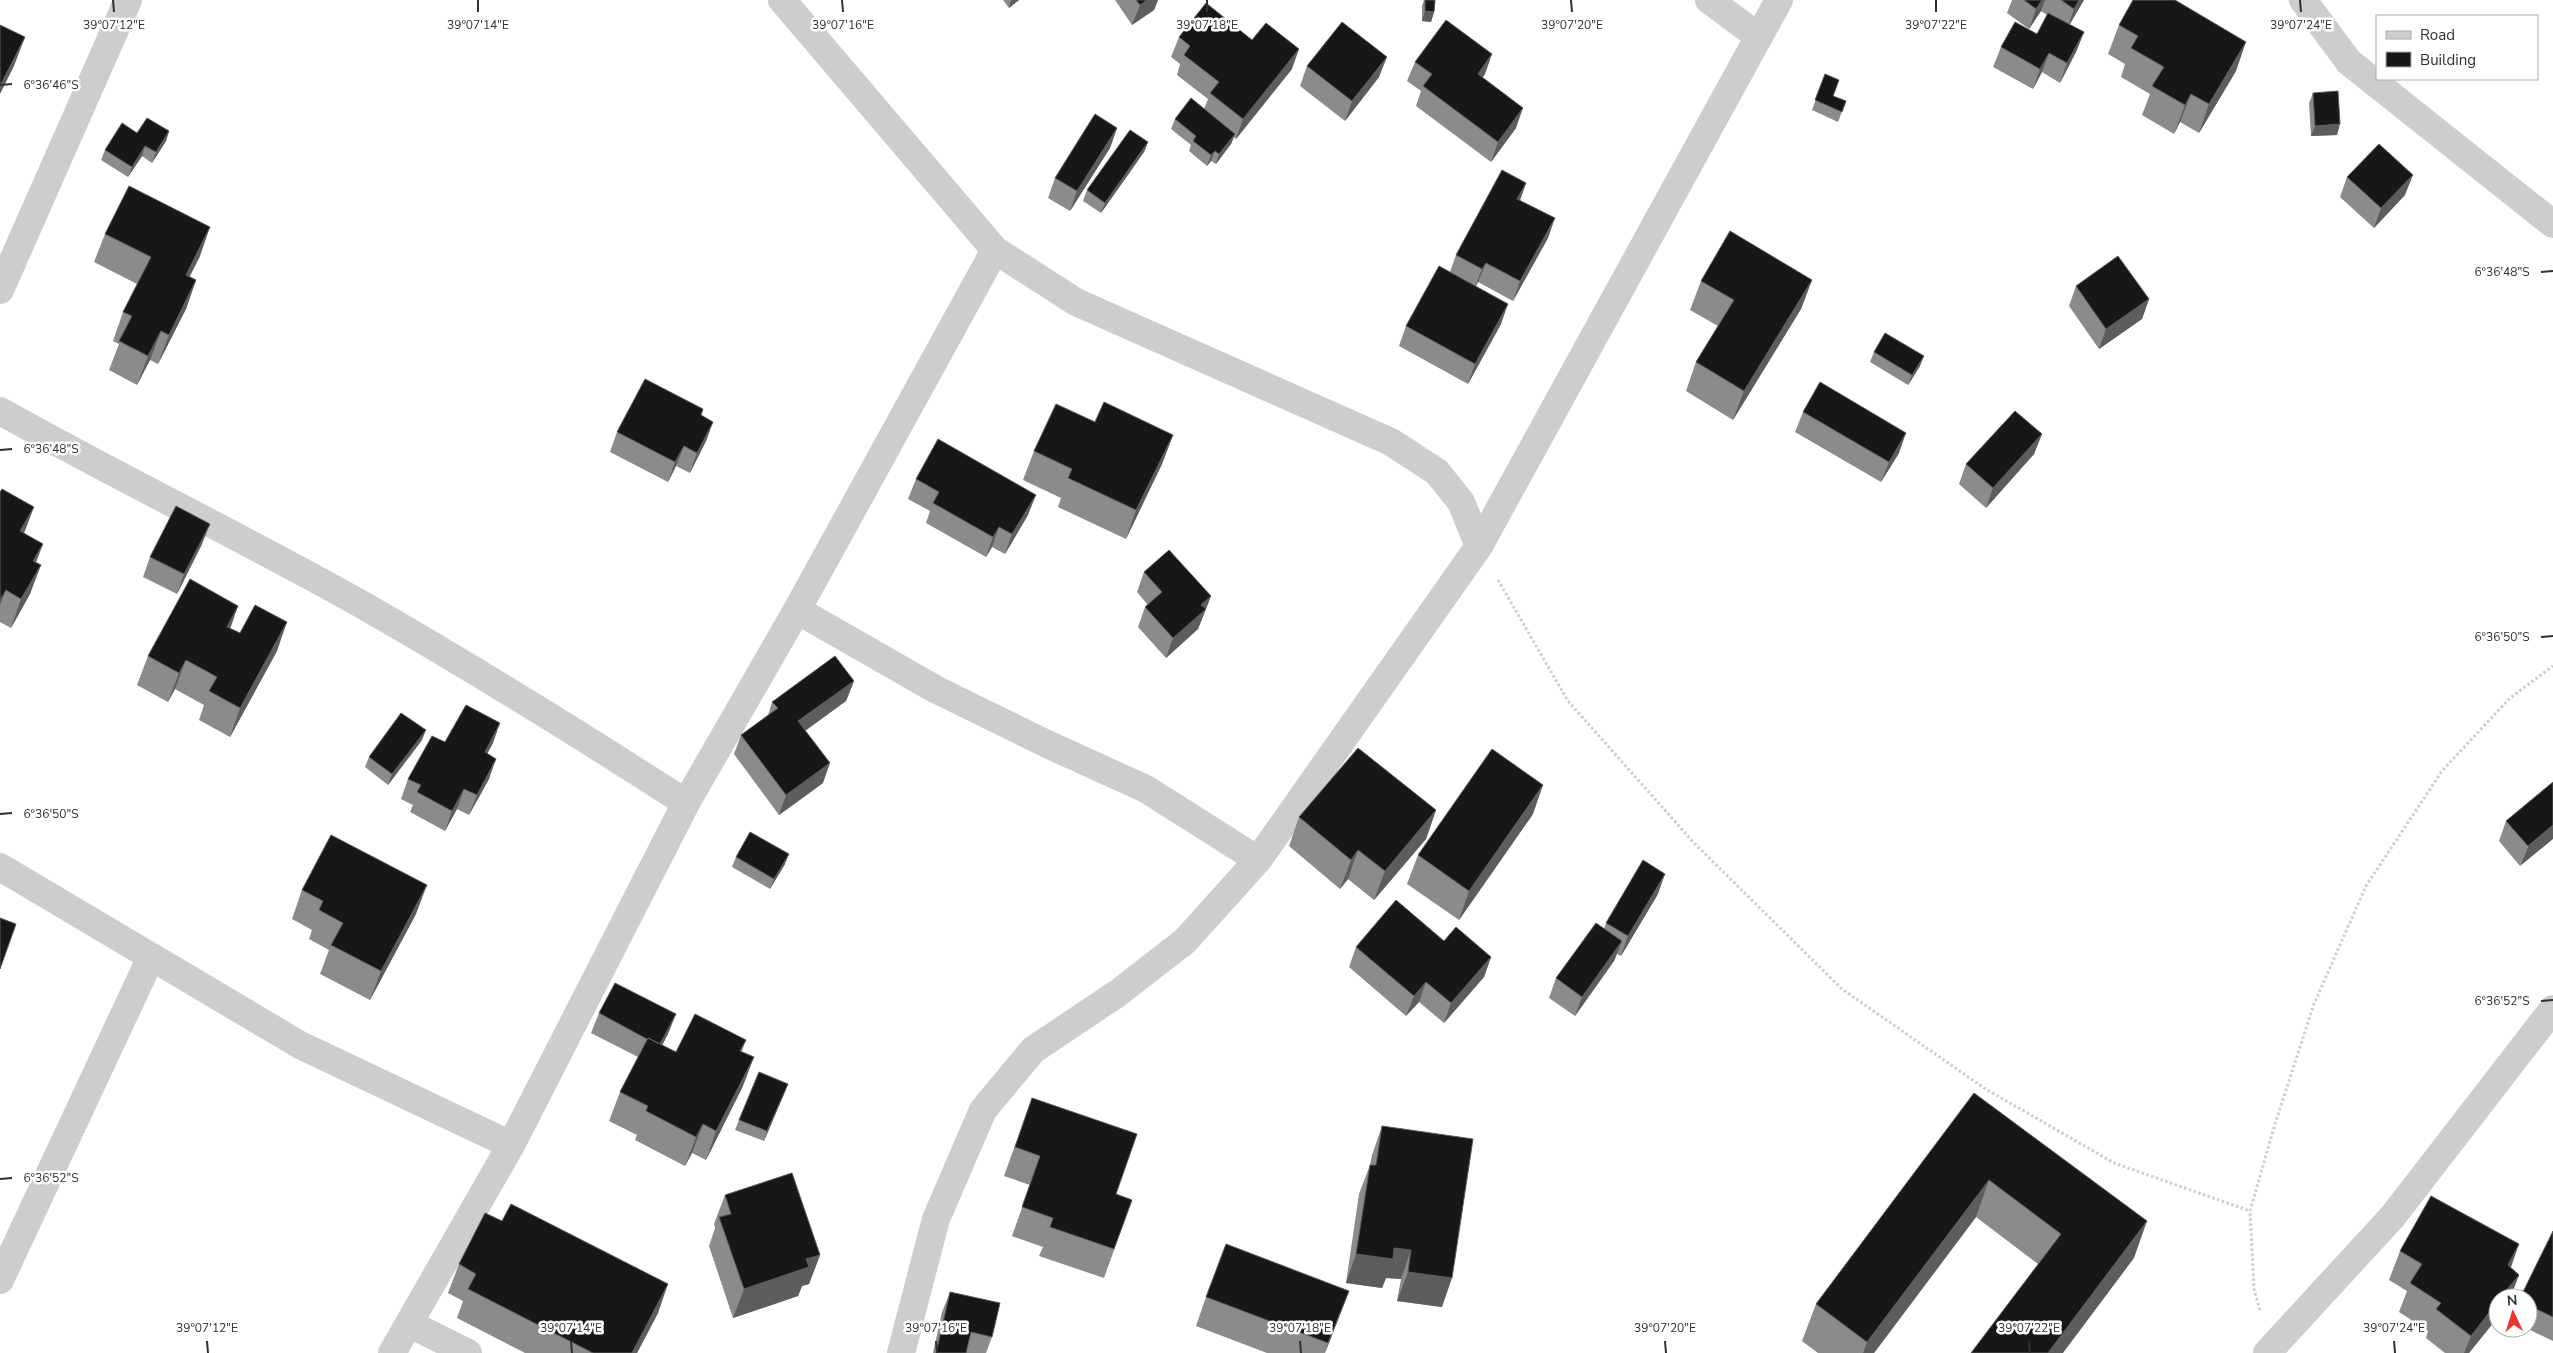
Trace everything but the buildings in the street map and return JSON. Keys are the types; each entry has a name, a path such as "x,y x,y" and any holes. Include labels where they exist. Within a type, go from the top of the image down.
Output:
{"street":[{"path":"0,290 128,0"},
{"path":"782,0 995,250 1076,302 1390,442 1437,472 1461,502 1478,546"},
{"path":"1709,0 1758,37"},
{"path":"901,1353 936,1219 983,1110 1034,1050 1118,993 1185,941 1258,860 1478,546 1779,0"},
{"path":"2303,0 2349,62 2553,224"},
{"path":"392,1353 511,1145 686,803 797,610 995,250"},
{"path":"0,411 84,459 359,604 550,716 686,803"},
{"path":"797,610 936,689 1047,744 1146,789 1258,860"},
{"path":"0,868 300,1045 511,1145"},
{"path":"0,1280 151,957"},
{"path":"2269,1351 2393,1216 2553,1009"},
{"path":"410,1324 468,1353"}],"path":[{"path":"1478,546 1568,701 1694,843 1842,989 1984,1088 2114,1163 2250,1211"},
{"path":"2269,1351 2254,1289 2250,1211 2275,1124 2314,1004 2366,886 2442,771 2510,698 2553,666"}]}
